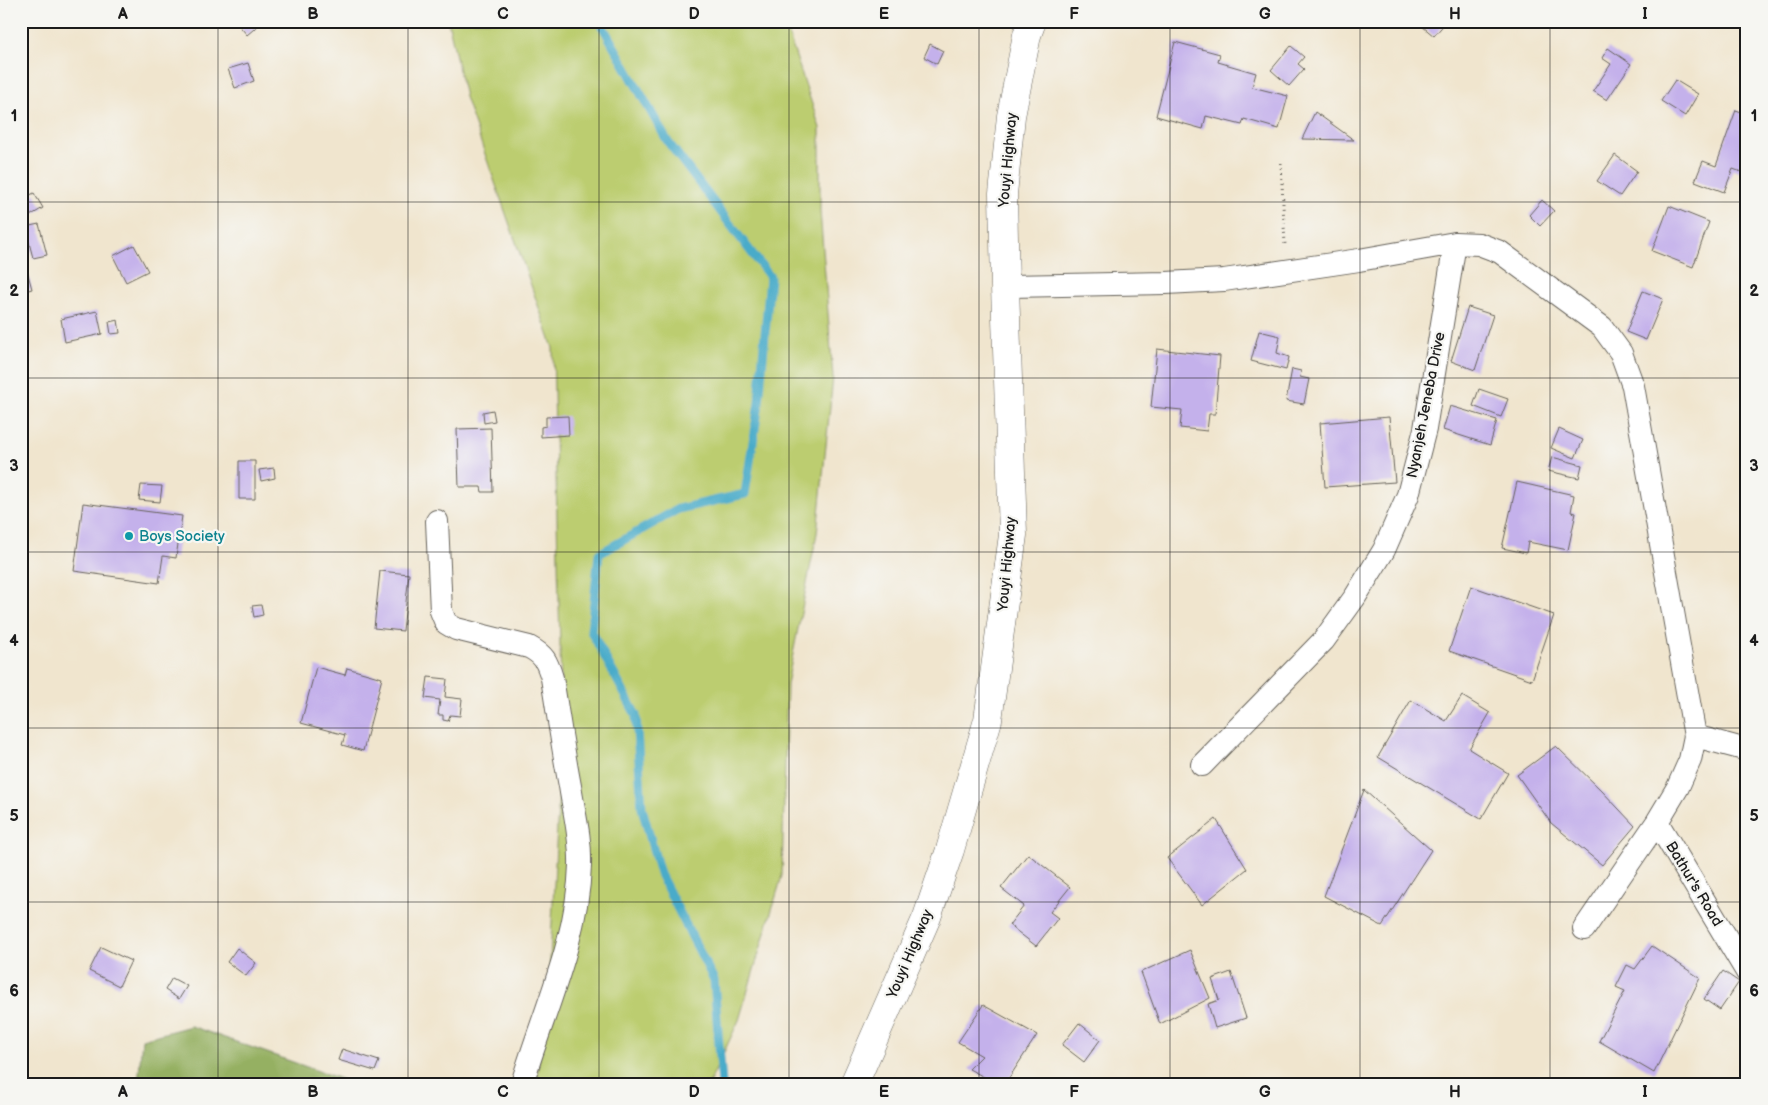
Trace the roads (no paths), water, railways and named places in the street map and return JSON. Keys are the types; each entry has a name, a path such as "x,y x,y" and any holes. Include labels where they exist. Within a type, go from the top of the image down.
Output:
{"main road":[{"name":"Youyi Highway","path":"854,1084 927,917 950,850 988,720 1013,535 1004,286 1003,194 1011,116 1027,35 1032,21"}],"street":[{"path":"1004,286 1224,280 1455,242 1479,244 1500,252 1602,327 1621,353 1633,386 1695,736 1690,760 1678,787 1657,822 1584,929"},
{"name":"Nyanjeh Jeneba Drive","path":"1202,765 1324,640 1355,597 1384,550 1408,495 1425,429 1455,242"},
{"path":"437,522 440,611 446,623 456,629 529,647 540,652 547,663 552,678 578,826 580,864 576,909 557,981 531,1052 522,1084"},
{"path":"1695,736 1747,750"},
{"name":"Bathur's Road","path":"1657,822 1747,972"}],"waterway":[{"path":"603,21 603,27 668,142 770,277 759,403 745,494 678,509 599,554 591,631 636,715 642,808 660,874 714,980 722,1084"}],"place":[{"name":"Boys Society","path":"129,536"}]}
